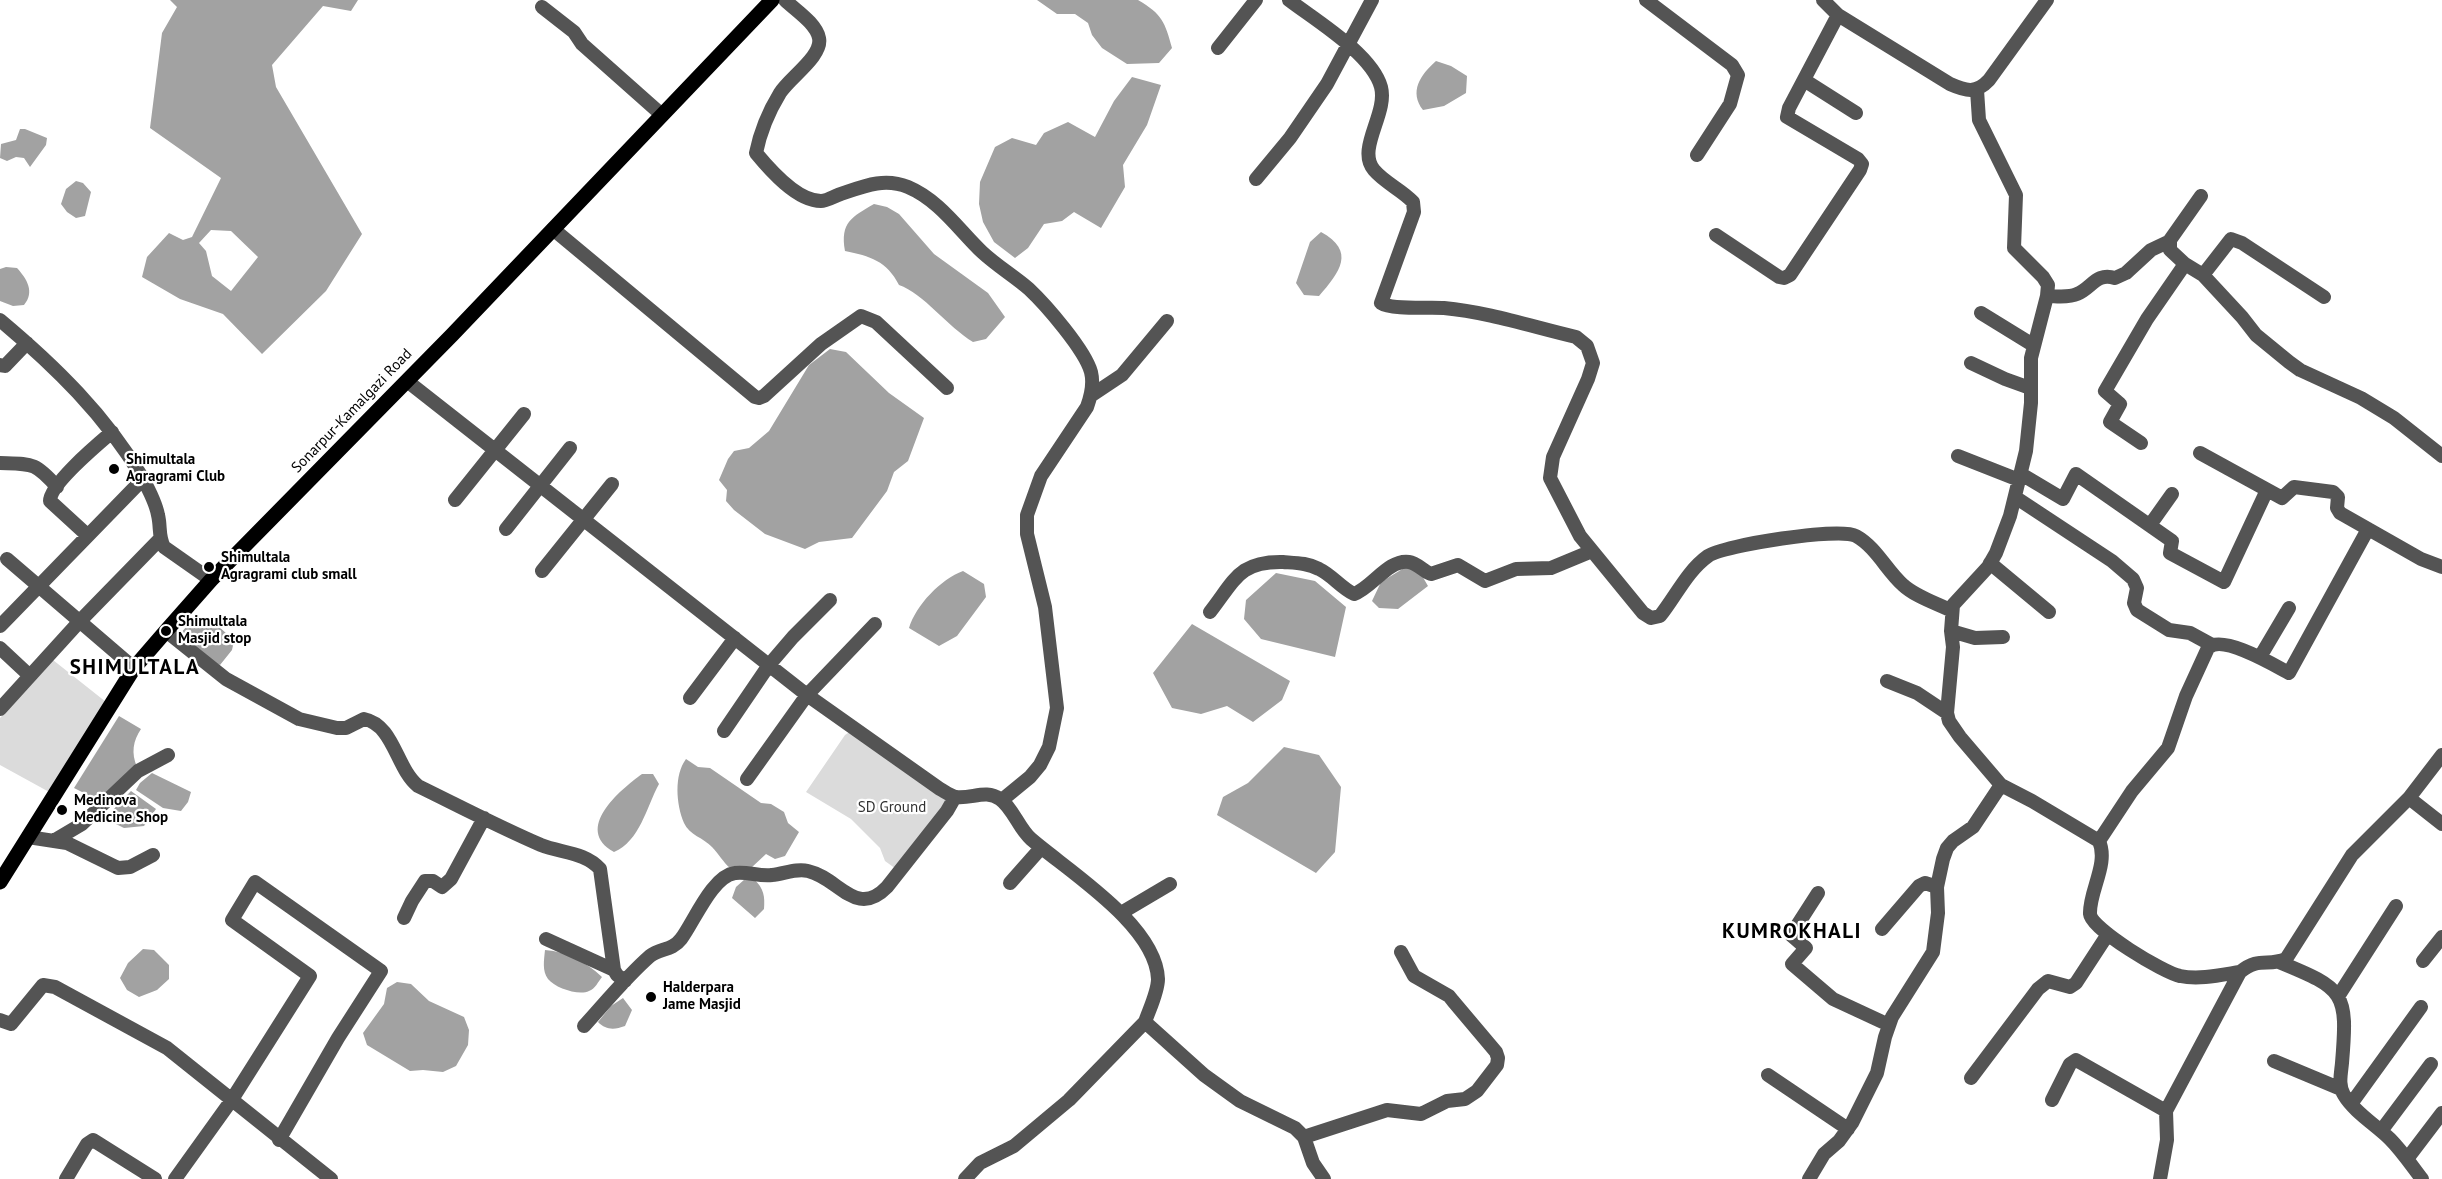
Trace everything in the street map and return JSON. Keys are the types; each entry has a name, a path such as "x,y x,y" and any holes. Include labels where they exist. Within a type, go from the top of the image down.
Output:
{"main road":[{"name":"Sonarpur-Kamalgazi Road","path":"0,882 134,668 166,631 211,580 407,381 772,0"}],"street":[{"path":"785,0 814,28 819,38 817,51 780,92 759,137 756,153 775,175 797,193 821,201 874,183 894,182 910,188 936,204 983,253 1036,296 1065,330 1087,361 1092,374 1092,395 1079,420 1041,476 1027,515 1027,534 1045,607 1057,708 1048,747 1040,765 1030,777 1002,800"},
{"path":"1218,48 1256,0"},
{"path":"1289,0 1347,45 1367,64 1381,85 1381,114 1368,150 1369,160 1373,170 1413,202 1414,212 1381,303 1392,307 1447,308 1477,314 1575,337 1587,346 1593,363 1553,457 1550,478 1580,536 1643,613 1656,618 1666,610 1700,562 1711,554 1726,549 1802,536 1847,533 1855,536 1870,548 1904,586 1952,611"},
{"path":"1256,179 1313,105 1372,0"},
{"path":"1646,0 1732,65 1738,75 1730,104 1697,155"},
{"path":"1823,0 1838,15 1965,91 1977,90 1989,80 2047,0"},
{"path":"542,7 574,32 582,44 662,115"},
{"path":"1716,235 1779,277 1785,278 1790,275 1860,170 1862,164 1858,159 1787,117 1803,80 1838,15"},
{"path":"1803,80 1856,113"},
{"path":"1977,90 1979,120 2016,195 2014,248 2048,285 2033,345 2028,432 2015,497 2003,536 1990,563 1958,597 1952,611 1953,647 1947,713 1949,721 2001,785 2099,841 2102,852 2090,916 2094,924 2141,956 2180,976 2214,976 2240,972"},
{"path":"2047,296 2075,296 2096,278 2107,276 2115,278 2126,273 2151,250 2170,241 2201,196"},
{"path":"553,230 754,397 764,396 821,344 861,316 876,322 947,388"},
{"path":"2203,275 2231,239 2242,243 2324,297"},
{"path":"2170,241 2170,250 2185,264 2203,275 2242,316 2256,335 2289,363 2361,398 2394,418 2442,456"},
{"path":"2141,442 2110,422 2120,404 2105,391 2147,319 2185,264"},
{"path":"1981,313 2033,345"},
{"path":"0,320 63,376 112,432 143,479 158,515 160,539 164,547 211,580"},
{"path":"1092,395 1122,375 1167,321"},
{"path":"0,365 5,366 27,343"},
{"path":"1971,363 2005,380 2030,388"},
{"path":"407,381 807,695 940,789 955,797 988,794 1002,800 1028,837 1076,873 1121,913 1146,945 1155,964 1158,980 1145,1022 1069,1100 1014,1146 980,1163 965,1179"},
{"path":"455,500 524,414"},
{"path":"86,534 50,501 51,495 76,464 112,432"},
{"path":"506,529 570,448"},
{"path":"2200,453 2282,498 2294,487 2333,492 2338,497 2338,511 2421,559 2442,567"},
{"path":"1958,456 2020,477 2063,499 2076,474 2172,541 2170,553 2224,582 2267,490"},
{"path":"0,463 37,466 57,487"},
{"path":"0,626 86,534 143,479"},
{"path":"542,571 612,483"},
{"path":"2150,525 2172,494"},
{"path":"2015,497 2112,561 2133,579 2137,588 2134,603 2137,610 2169,630 2190,633 2212,645 2228,646 2260,657 2289,673 2368,529"},
{"path":"0,709 79,622 160,539"},
{"path":"1210,612 1238,576 1250,565 1263,562 1300,563 1312,566 1322,570 1354,594 1391,567 1402,562 1414,564 1431,574 1458,565 1485,580 1516,569 1551,568 1592,551"},
{"path":"7,559 134,668"},
{"path":"1990,563 2049,612"},
{"path":"724,731 769,665 830,600"},
{"path":"2260,657 2289,608"},
{"path":"747,779 807,695 875,624"},
{"path":"166,631 226,679 299,718 337,728 346,728 364,719 375,721 384,730 403,770 418,786 542,845 583,856 594,862 600,869 614,970 616,975 625,981"},
{"path":"1951,631 1975,638 2003,637"},
{"path":"690,698 735,638"},
{"path":"2099,841 2132,791 2168,748 2186,696 2205,653 2212,645"},
{"path":"0,648 30,675"},
{"path":"1887,681 1917,693 1947,713"},
{"path":"55,840 82,824 138,771 168,755"},
{"path":"2279,962 2286,959 2358,848 2409,798 2442,755"},
{"path":"1809,1179 1824,1154 1839,1141 1848,1129 1877,1073 1889,1025 1933,952 1938,913 1937,887 1947,848 1973,827 2001,785"},
{"path":"584,1026 652,954 677,944 708,896 727,876 735,873 770,876 797,870 807,871 817,874 857,898 868,900 878,897 947,811 955,797"},
{"path":"2409,798 2442,824"},
{"path":"404,918 425,881 434,881 442,887 451,879 484,818"},
{"path":"28,837 67,843 118,868 130,867 153,855"},
{"path":"1010,883 1041,848"},
{"path":"175,1179 231,1101 310,975 232,920 255,882 381,971 338,1038 279,1140"},
{"path":"1121,913 1170,884"},
{"path":"1882,929 1919,886 1925,884 1937,887"},
{"path":"1818,893 1791,935 1806,948 1792,964 1833,999 1889,1025"},
{"path":"2339,995 2396,906"},
{"path":"1971,1078 2038,989 2049,981 2070,987 2076,983 2108,934"},
{"path":"2423,961 2442,937"},
{"path":"546,939 614,970"},
{"path":"1304,1137 1377,1112 1387,1110 1421,1114 1447,1101 1465,1099 1478,1092 1497,1065 1496,1052 1449,996 1414,976 1401,952"},
{"path":"2160,1179 2167,1140 2166,1111 2240,972 2258,961 2279,962 2322,981 2339,995 2345,1030 2340,1080 2342,1089 2351,1104 2381,1131 2422,1179"},
{"path":"0,1020 11,1024 43,985 50,985 167,1048 211,1081 231,1101 279,1140 331,1179"},
{"path":"2351,1104 2421,1007"},
{"path":"1145,1022 1204,1075 1228,1093 1281,1120 1304,1137 1313,1163 1324,1179"},
{"path":"2052,1100 2070,1064 2076,1060 2166,1111"},
{"path":"2274,1061 2342,1089"},
{"path":"2381,1131 2431,1064"},
{"path":"1768,1075 1848,1129"},
{"path":"2407,1159 2442,1113"},
{"path":"66,1179 87,1144 93,1140 155,1179"}],"green space":[{"path":"53,660 106,702 51,793 0,765 0,718"},
{"name":"SD Ground","path":"851,731 949,799 896,869 885,861 880,848 851,819 806,792 845,735"}],"shaded area":[{"path":"170,0 358,0 351,11 323,6 272,65 276,87 362,234 326,291 262,354 223,314 180,299 142,277 147,257 169,233 183,240 192,237 221,178 150,128 162,33 177,7","holes":["211,230 231,231 258,257 231,291 212,276 206,251 199,243"]},
{"path":"1037,0 1138,0 1157,14 1167,32 1172,48 1159,63 1127,64 1102,48 1092,35 1088,23 1075,14 1057,14"},
{"path":"1436,61 1451,66 1467,76 1466,93 1444,106 1423,110 1417,97 1418,84 1425,72"},
{"path":"1132,77 1161,85 1147,125 1123,165 1125,187 1101,228 1074,212 1062,221 1044,224 1028,248 1015,258 994,242 983,222 979,204 980,182 995,147 1012,138 1036,145 1044,133 1068,122 1095,137 1114,101"},
{"path":"20,129 47,138 46,145 30,167 24,158 16,157 7,161 0,158 1,144 16,140"},
{"path":"76,181 83,183 91,192 85,216 76,218 61,204 66,189"},
{"path":"874,204 887,207 899,214 934,254 988,293 1005,317 986,339 973,342 917,295 899,285 883,265 862,255 845,251 844,233 849,222"},
{"path":"1321,232 1332,239 1338,247 1341,262 1333,279 1319,296 1304,295 1296,283 1310,242"},
{"path":"17,268 27,281 29,295 24,305 13,306 0,301 0,269"},
{"path":"830,349 846,352 889,393 924,418 908,461 894,472 887,491 852,538 819,542 805,549 765,534 734,510 726,501 727,490 719,480 734,451 749,448 769,431 809,365"},
{"path":"1414,562 1428,586 1398,609 1379,608 1372,601 1381,582"},
{"path":"963,571 984,584 986,597 957,636 939,646 909,628 912,619 930,594 946,580"},
{"path":"1276,573 1315,581 1346,607 1335,657 1261,639 1244,619 1246,600"},
{"path":"196,616 212,623 234,641 232,650 220,665 179,635"},
{"path":"1192,624 1290,681 1282,700 1253,722 1227,706 1201,714 1172,708 1153,673"},
{"path":"119,716 141,729 134,747 137,767 100,801 74,788"},
{"path":"1284,747 1319,755 1341,787 1335,852 1316,873 1217,815 1223,797 1248,783"},
{"path":"686,759 698,767 710,768 761,803 771,804 784,812 788,823 799,832 785,856 775,859 766,854 751,868 730,868 709,844 689,831 681,815 678,799 678,781"},
{"path":"152,773 191,792 188,802 181,811 163,808 136,790 140,783"},
{"path":"642,774 653,774 659,784 636,832 623,847 614,852 603,843 598,832 599,821 604,810 613,800"},
{"path":"131,791 156,809 144,826 124,828 112,822 110,813"},
{"path":"745,879 754,879 763,893 764,909 755,918 732,898 736,887"},
{"path":"143,949 154,950 169,965 169,979 157,990 139,997 127,990 120,978 128,963"},
{"path":"545,950 576,959 602,977 589,991 573,992 561,988 546,976"},
{"path":"397,982 411,984 429,1001 464,1017 469,1030 468,1045 456,1066 443,1072 410,1071 367,1045 363,1033 384,1004 387,988"},
{"path":"623,998 632,1010 625,1026 604,1027 598,1022 611,1006"}],"place":[{"name":"Shimultala Agragrami Club","path":"114,469"},
{"name":"Shimultala Agragrami club small","path":"209,567"},
{"name":"Shimultala Masjid stop","path":"166,631"},
{"name":"Medinova Medicine Shop","path":"62,810"},
{"name":"Halderpara Jame Masjid","path":"651,997"}],"district":[{"name":"SHIMULTALA","path":"135,668"},
{"name":"KUMROKHALI","path":"1792,932"}]}
